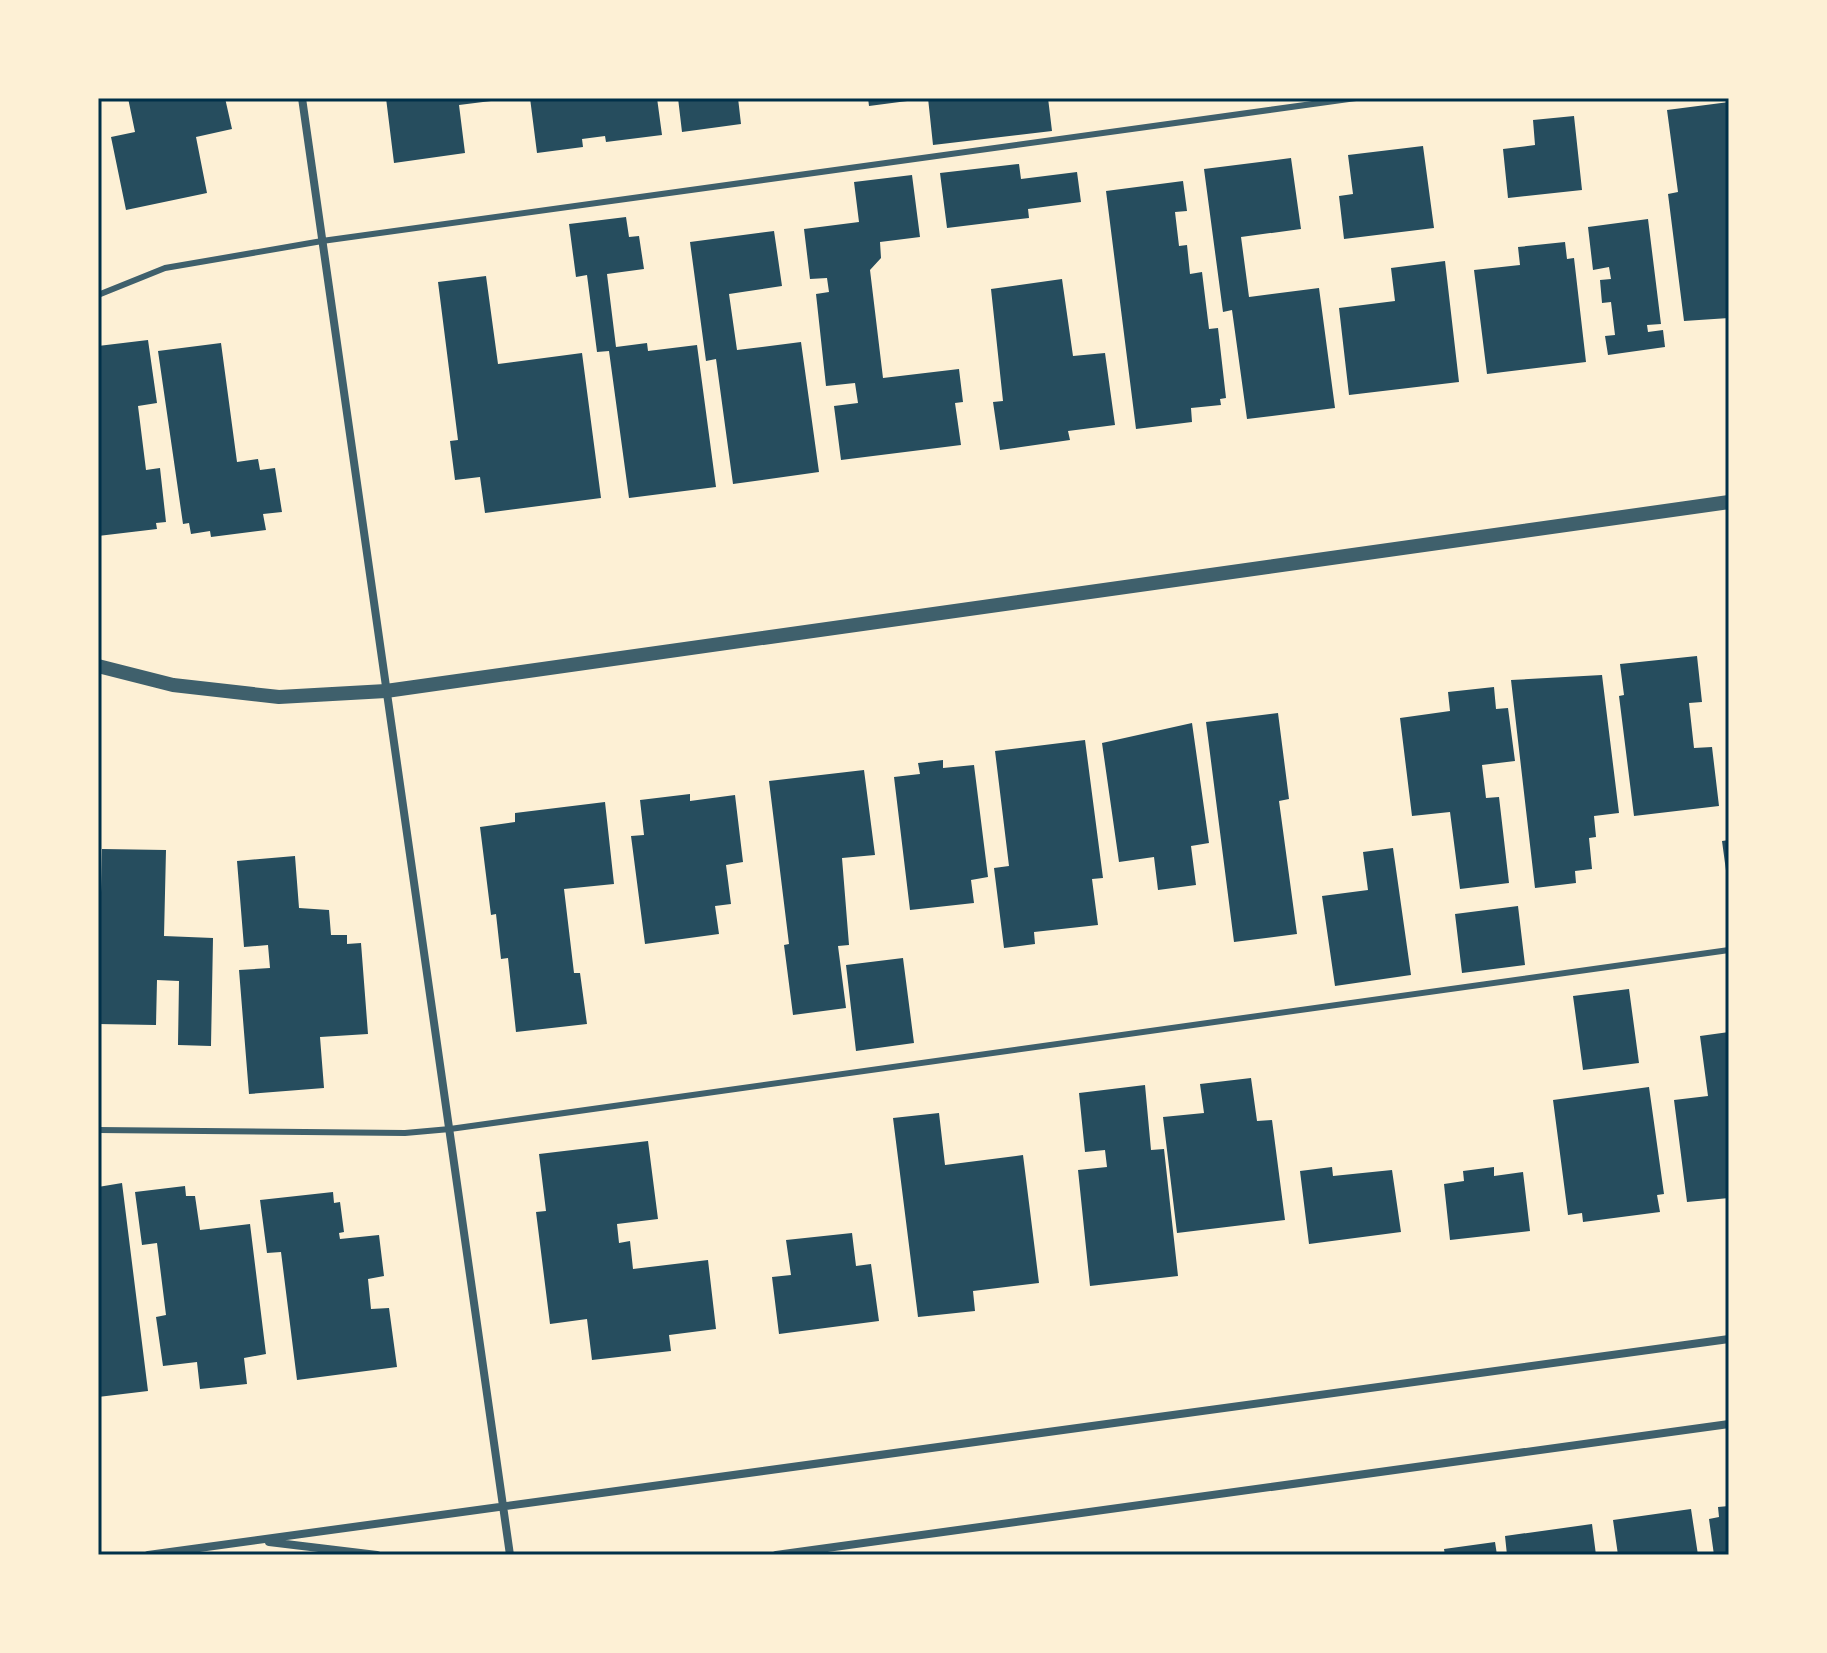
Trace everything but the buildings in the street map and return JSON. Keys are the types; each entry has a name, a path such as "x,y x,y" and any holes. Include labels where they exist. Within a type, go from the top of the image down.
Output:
{"street":[{"path":"302,98 510,1555"},
{"path":"98,666 173,685 279,697 386,691 1729,502"},
{"path":"148,1555 1729,1339"},
{"path":"776,1555 1729,1424"},
{"path":"256,1540 377,1555"}],"lane":[{"path":"98,295 165,268 322,241 1356,98"},
{"path":"98,1130 405,1133 450,1129 1729,950"}]}
